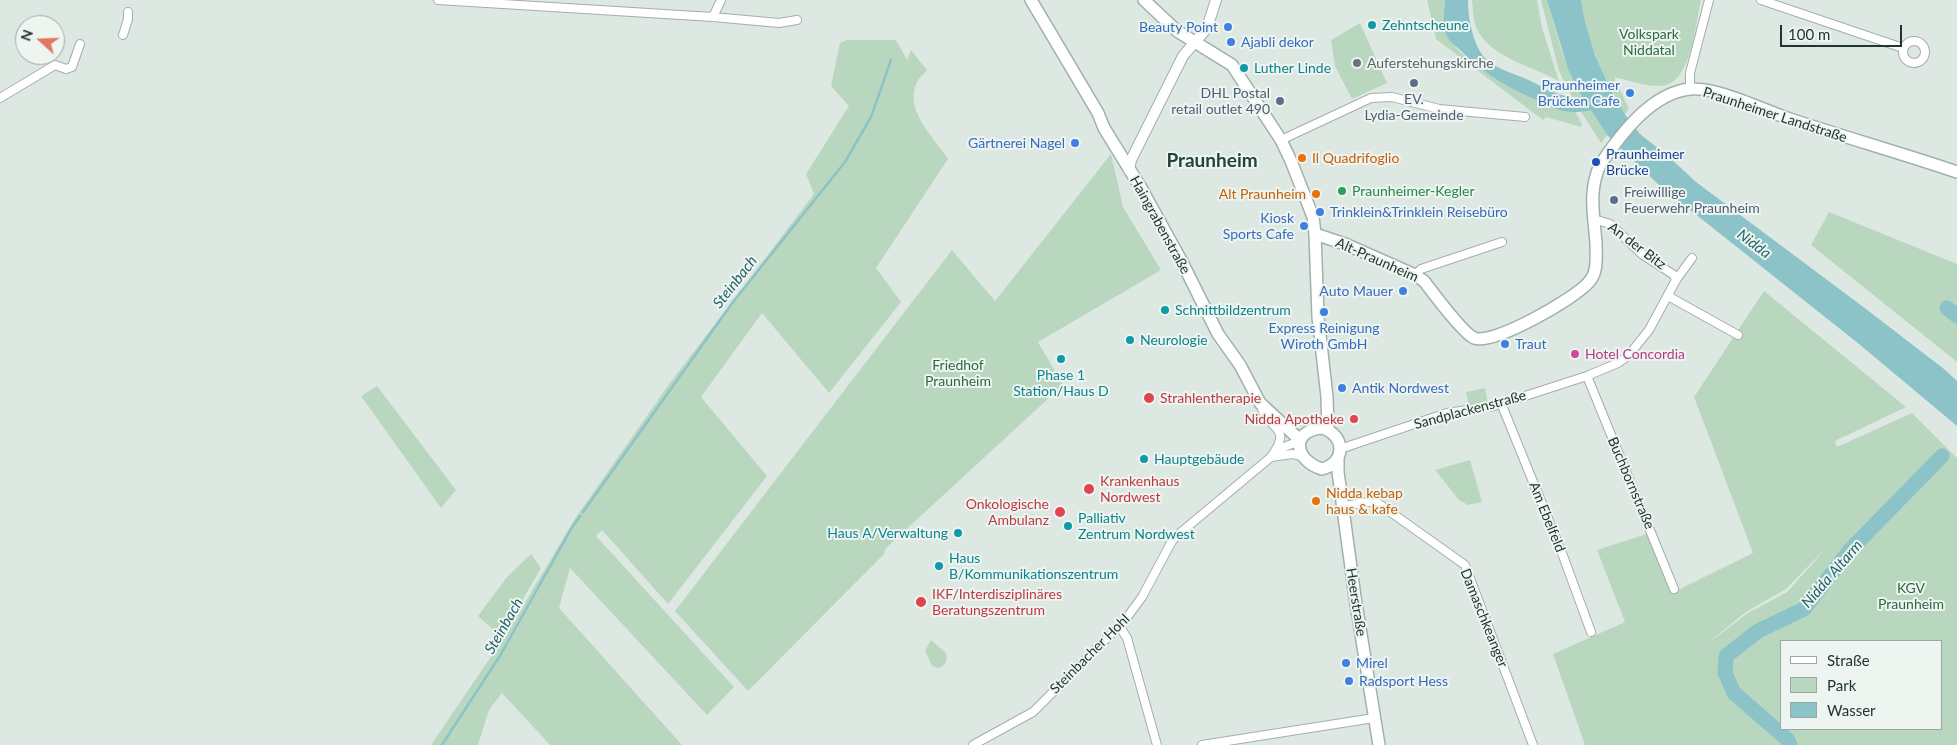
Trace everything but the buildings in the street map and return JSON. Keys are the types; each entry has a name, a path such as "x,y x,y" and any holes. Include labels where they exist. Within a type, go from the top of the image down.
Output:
{"main road":[{"name":"Haingrabenstraße","path":"1031,0 1183,264 1218,334 1240,366 1260,403 1300,441"},
{"path":"1144,0 1177,31 1232,65 1281,140 1313,217 1318,318 1327,397 1328,430"},
{"name":"Praunheimer Landstraße","path":"1611,150 1639,116 1652,105 1667,96 1690,89 1716,93 1862,143 1957,172"},
{"name":"Alt-Praunheim","path":"1315,234 1345,244 1415,275 1424,281 1464,330 1474,338 1484,339 1496,336 1538,317 1573,296 1588,284 1596,270 1597,255 1592,193 1594,181 1600,165 1611,150"},
{"path":"1322,469 1329,468 1339,453 1338,441 1328,430 1322,428 1310,430 1300,441 1302,456 1310,464 1322,469 1336,486 1344,506"},
{"name":"Heerstraße","path":"1339,453 1338,472 1344,506 1352,579 1379,745"}],"street":[{"path":"438,0 518,2 779,24 797,20"},
{"path":"712,17 720,0"},
{"path":"1690,89 1690,73 1709,0"},
{"path":"1761,0 1904,48"},
{"path":"1129,170 1131,160 1180,62 1194,41 1207,28 1216,1"},
{"path":"123,35 128,12"},
{"path":"0,98 55,65 66,69 72,67 80,44"},
{"path":"1281,140 1372,98 1392,96 1438,109 1525,117"},
{"name":"An der Bitz","path":"1594,219 1610,224 1643,255 1674,275 1676,280"},
{"path":"1415,275 1421,269 1502,242"},
{"name":"Sandplackenstraße","path":"1339,453 1447,414 1494,406 1587,376 1618,363 1628,356 1649,330 1676,280 1692,258"},
{"path":"1668,296 1738,335"},
{"name":"Buchbornstraße","path":"1587,376 1674,589"},
{"path":"1260,403 1264,414 1280,433 1281,437 1274,453 1302,456"},
{"name":"Am Ebelfeld","path":"1501,403 1562,554 1590,632"},
{"name":"Steinbacher Hohl","path":"972,745 1033,712 1120,627 1142,597 1172,541 1274,453 1300,441"},
{"name":"Damaschkeanger","path":"1344,506 1375,501 1465,565 1533,745"},
{"path":"1120,627 1127,638 1157,745"},
{"path":"1202,745 1374,718"}],"green space":[{"path":"1427,0 1445,0 1444,29 1446,34 1458,50 1471,61 1502,80 1566,110 1570,103 1582,124 1581,127 1546,117 1543,120 1436,39"},
{"path":"1472,0 1537,0 1542,28 1559,81 1512,60 1490,46 1476,27"},
{"path":"1541,0 1547,0 1567,65 1585,101 1573,99 1559,71"},
{"name":"Volkspark Niddatal","path":"1581,0 1701,0 1690,52 1679,76 1671,83 1660,86 1614,77 1629,109 1625,114 1597,59 1587,30"},
{"path":"1360,23 1387,83 1352,99 1335,66 1331,40"},
{"path":"847,40 896,40 907,60 911,50 927,70 918,80 914,92 914,103 917,113 948,159 876,268 901,302 829,393 762,313 701,397 767,476 668,604 602,530 596,536 734,687 707,715 570,568 559,608 682,745 550,745 502,693 489,710 478,745 431,745 505,636 576,517 670,383 814,194 806,174 849,106 831,86 840,43"},
{"path":"1578,107 1589,107 1607,135 1601,143"},
{"name":"Friedhof Praunheim","path":"1111,154 1123,207 1161,270 1038,342 1063,385 886,548 884,554 748,691 675,611 952,250 995,301"},
{"path":"1829,212 1957,264 1957,362 1811,245"},
{"name":"KGV Praunheim","path":"1764,291 1906,407 1835,441 1837,447 1912,413 1957,458 1957,745 1585,745 1553,654 1625,622 1597,550 1656,531 1676,591 1753,553 1694,397","holes":["1829,545 1787,592 1748,613 1704,646 1746,612 1786,589"]},
{"path":"377,386 456,490 441,508 361,396"},
{"path":"1485,388 1488,404 1469,408 1466,392"},
{"path":"1470,460 1482,502 1468,505 1459,500 1435,470"},
{"path":"531,554 541,568 501,637 478,616 507,577"},
{"path":"931,640 946,653 946,662 939,668 932,666 925,651"}],"water":[{"path":"1445,0 1468,0 1472,31 1481,53 1486,59 1497,67 1544,88 1568,105 1565,109 1550,105 1508,86 1482,69 1453,44 1444,29"},
{"name":"Nidda","path":"1547,0 1581,0 1585,22 1595,55 1610,88 1626,116 1640,134 1696,182 1866,309 1957,381 1957,426 1859,344 1660,186 1607,135 1578,90 1568,69"}],"waterway":[{"name":"Steinbach","path":"583,512 733,302 845,162 871,117 891,60"},
{"name":"Nidda Altarm","path":"1549,98 1574,105 1600,100"},
{"name":"Nidda Altarm","path":"1947,308 1957,316"},
{"name":"Nidda Altarm","path":"1790,745 1787,739 1734,693 1725,673 1726,656 1758,631 1804,609 1849,551 1942,456"},
{"name":"Steinbach","path":"442,745 501,654 580,516"}],"place":[{"name":"Zehntscheune","path":"1372,25"},
{"name":"Beauty Point","path":"1228,27"},
{"name":"Ajabli dekor","path":"1231,42"},
{"name":"Auferstehungskirche","path":"1357,63"},
{"name":"Luther Linde","path":"1244,68"},
{"name":"EV. Lydia-Gemeinde","path":"1414,83"},
{"name":"Praunheimer Brücken Cafe","path":"1630,93"},
{"name":"DHL Postal retail outlet 490","path":"1280,101"},
{"name":"Gärtnerei Nagel","path":"1075,143"},
{"name":"Il Quadrifoglio","path":"1302,158"},
{"name":"Praunheimer Brücke","path":"1596,162"},
{"name":"Praunheimer-Kegler","path":"1342,191"},
{"name":"Alt Praunheim","path":"1316,194"},
{"name":"Freiwillige Feuerwehr Praunheim","path":"1614,200"},
{"name":"Trinklein&Trinklein Reisebüro","path":"1320,212"},
{"name":"Kiosk Sports Cafe","path":"1304,226"},
{"name":"Auto Mauer","path":"1403,291"},
{"name":"Schnittbildzentrum","path":"1165,310"},
{"name":"Express Reinigung Wiroth GmbH","path":"1324,312"},
{"name":"Neurologie","path":"1130,340"},
{"name":"Traut","path":"1505,344"},
{"name":"Hotel Concordia","path":"1575,354"},
{"name":"Phase 1 Station/Haus D","path":"1061,359"},
{"name":"Antik Nordwest","path":"1342,388"},
{"name":"Strahlentherapie","path":"1149,398"},
{"name":"Nidda Apotheke","path":"1354,419"},
{"name":"Hauptgebäude","path":"1144,459"},
{"name":"Krankenhaus Nordwest","path":"1089,489"},
{"name":"Nidda kebap haus & kafe","path":"1316,501"},
{"name":"Onkologische Ambulanz","path":"1060,512"},
{"name":"Palliativ Zentrum Nordwest","path":"1068,526"},
{"name":"Haus A/Verwaltung","path":"958,533"},
{"name":"Haus B/Kommunikationszentrum","path":"939,566"},
{"name":"IKF/Interdisziplinäres Beratungszentrum","path":"921,602"},
{"name":"Mirel","path":"1346,663"},
{"name":"Radsport Hess","path":"1349,681"}],"district":[{"name":"Praunheim","path":"1212,161"}]}
